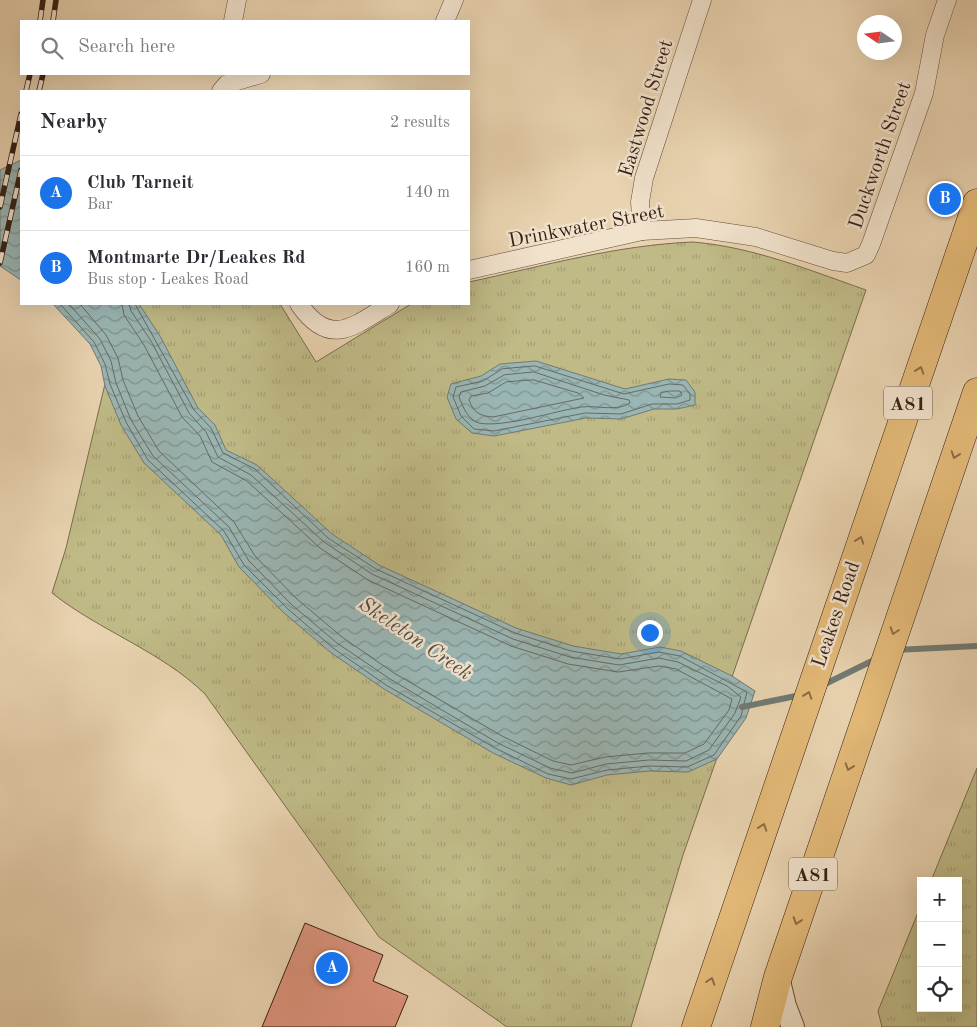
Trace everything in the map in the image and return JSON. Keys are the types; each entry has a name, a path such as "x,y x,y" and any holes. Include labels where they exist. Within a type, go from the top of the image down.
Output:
{"highway":[{"name":"Leakes Road","path":"696,1027 839,603 977,203"},
{"name":"A81","path":"765,1027 778,977 910,584 977,392"}],"street":[{"path":"233,20 237,0"},
{"path":"445,20 454,0"},
{"name":"Eastwood Street","path":"642,231 640,202 644,178 702,0"},
{"name":"Duckworth Street","path":"857,260 866,255 872,244 924,93 935,35 947,0"},
{"path":"222,90 227,84 240,76"},
{"name":"Drinkwater Street","path":"470,270 642,231 696,228 727,231 756,237 833,262 847,263 857,260"},
{"path":"301,305 316,324 328,329 340,330 354,326 388,305"},
{"path":"778,977 784,1006 793,1027"}],"green space":[{"path":"693,242 759,254 866,290 723,703 733,712 683,855 631,1027 507,1027 379,937 205,694 169,665 90,619 52,593 66,548 124,305 281,305 316,362 409,305 470,305 470,282 608,252"},
{"path":"977,768 977,1027 882,1027 878,1011 917,915 917,1012 962,1012 962,877 933,877"}],"water":[{"path":"20,160 20,279 0,266 0,170"},
{"path":"54,305 140,305 160,336 198,408 215,425 226,450 257,465 332,534 379,565 516,628 573,646 621,654 660,647 681,651 732,676 755,691 746,718 717,759 688,772 649,771 607,775 571,785 546,778 493,753 384,689 330,652 284,613 239,567 221,535 144,463 121,425 105,386 101,366 90,344"},
{"path":"536,361 625,389 669,379 686,380 695,392 695,405 677,409 654,409 621,419 586,418 494,436 472,433 456,419 447,397 451,384 481,376 500,364"}],"building":[{"path":"305,923 383,955 373,981 408,996 395,1027 262,1027"}],"waterway":[{"name":"Skeleton Creek","path":"895,650 977,646"},
{"name":"Skeleton Creek","path":"821,686 878,658"},
{"name":"Skeleton Creek","path":"742,707 801,695"}],"railway":[{"path":"40,20 43,0"},
{"path":"53,20 56,0"},
{"path":"26,90 30,75"},
{"path":"39,90 43,75"},
{"path":"0,207 20,118"},
{"path":"0,263 20,174"}],"place":[{"name":"Montmarte Dr/Leakes Rd","path":"945,199"},
{"name":"Club Tarneit","path":"332,968"}]}
